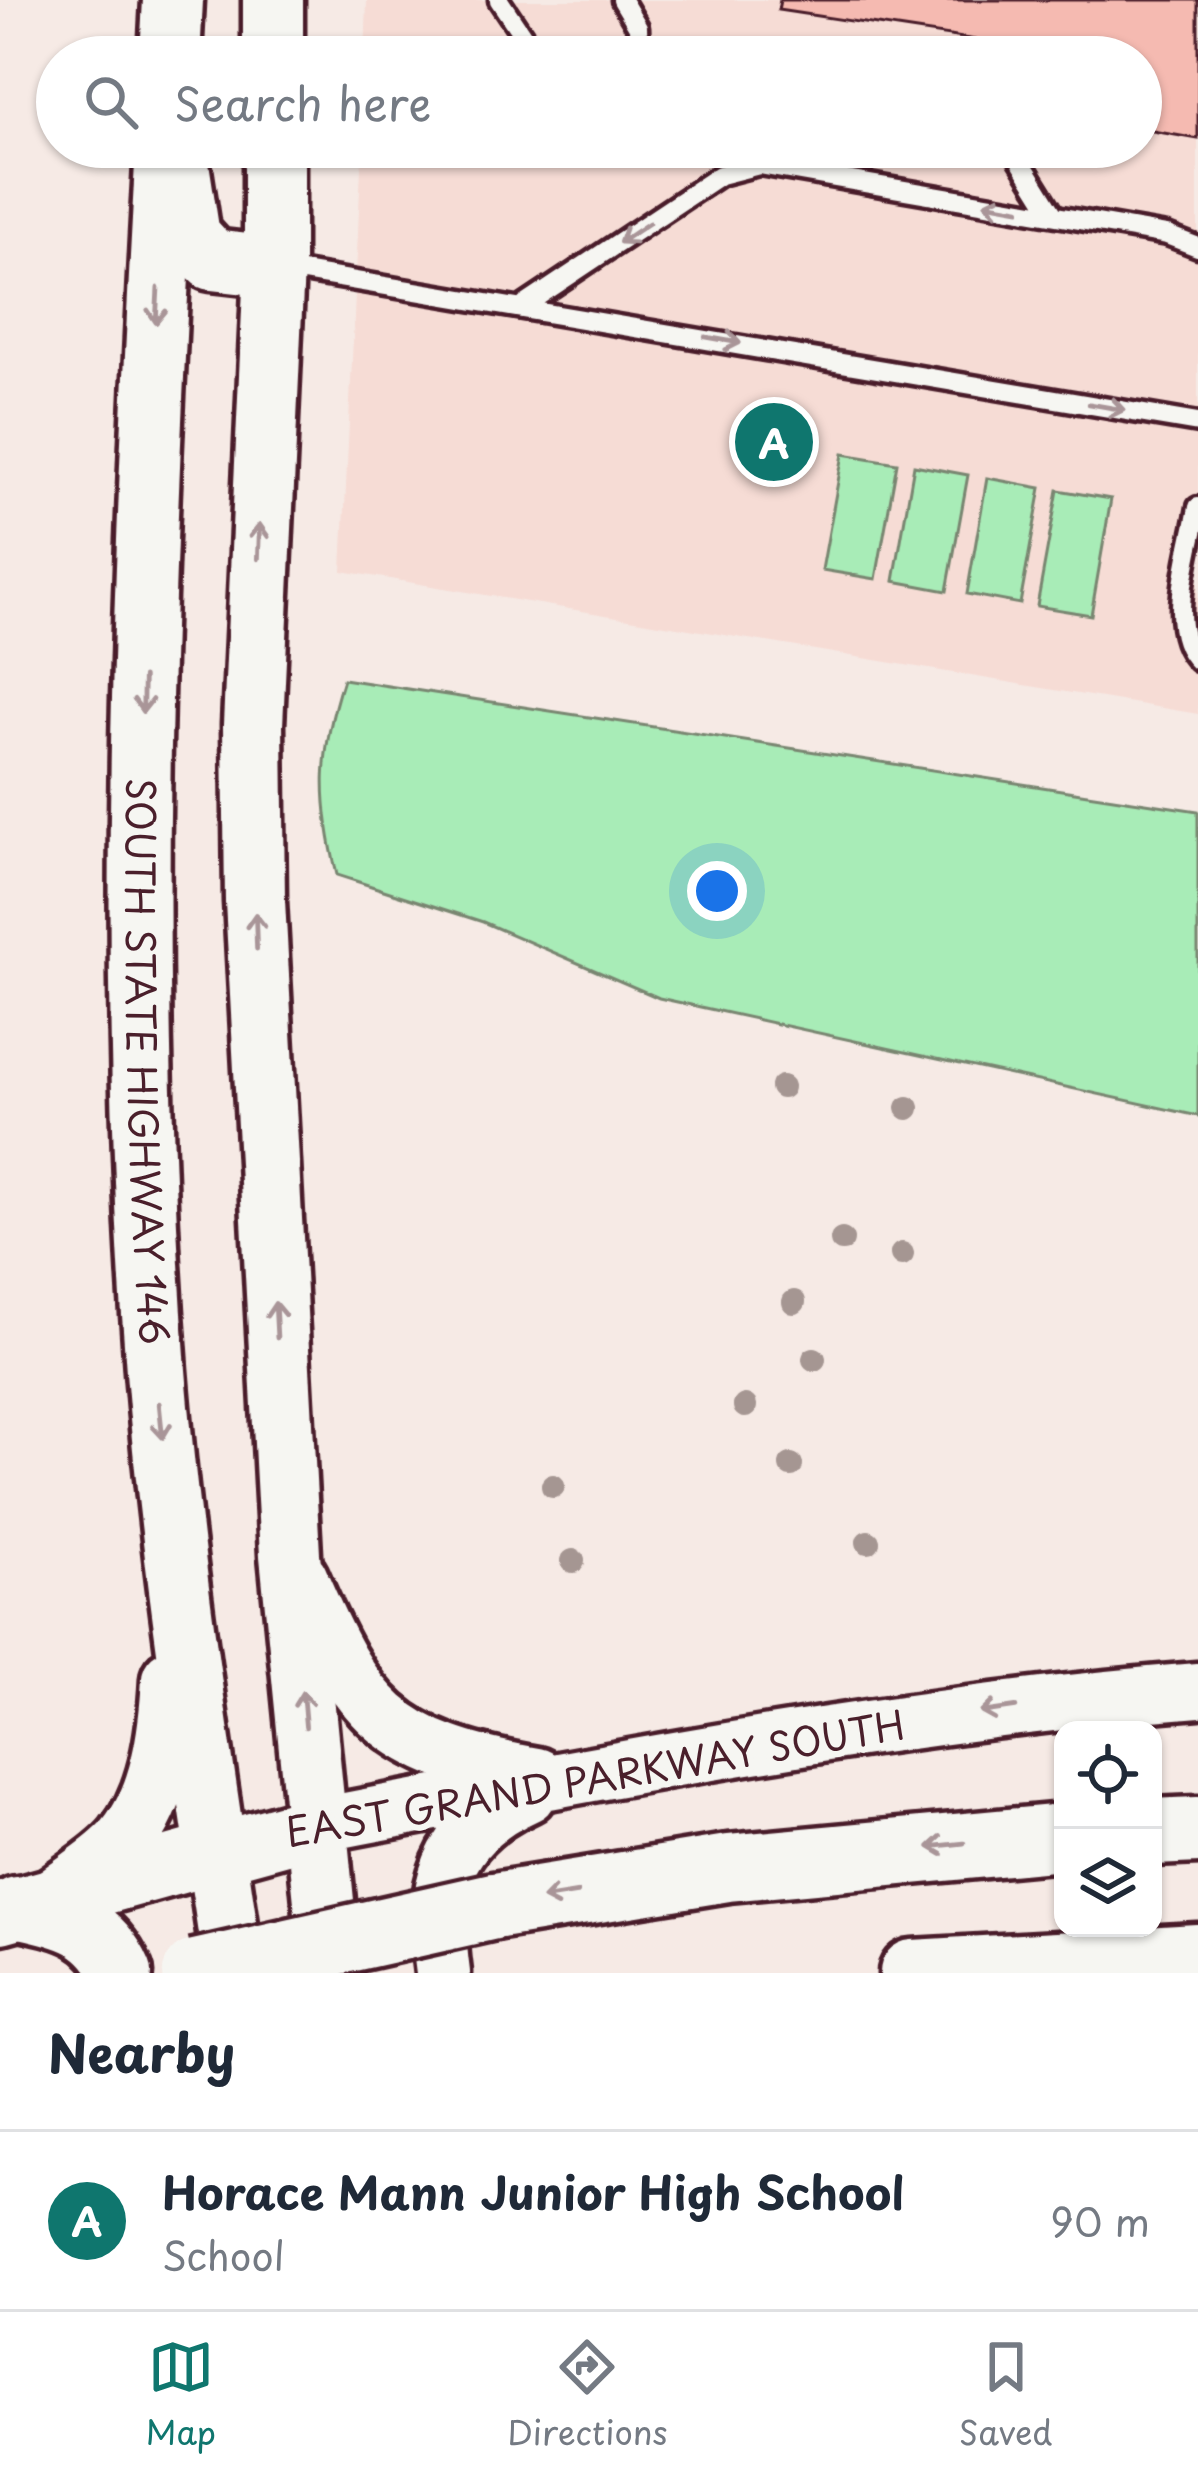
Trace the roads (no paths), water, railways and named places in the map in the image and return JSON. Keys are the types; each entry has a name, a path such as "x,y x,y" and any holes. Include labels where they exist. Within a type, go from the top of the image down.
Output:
{"highway":[{"path":"1162,1832 1198,1830"},
{"path":"196,1973 494,1906 728,1868 1054,1839"},
{"path":"913,1973 1198,1957"}],"main road":[{"path":"171,36 173,0"},
{"path":"273,0 273,36"},
{"name":"SOUTH STATE HIGHWAY 146","path":"165,168 145,526 140,921 156,1370 177,1577 234,1973"},
{"path":"180,168 190,236 212,260 274,267"},
{"path":"274,168 274,267 254,702 255,901 290,1555 331,1973"},
{"path":"290,1555 349,1683 392,1725 443,1753 562,1780"},
{"path":"26,1905 125,1841 153,1788 166,1744 177,1577"},
{"name":"EAST GRAND PARKWAY SOUTH","path":"26,1905 314,1826 562,1780 1063,1700 1198,1690"},
{"path":"443,1973 438,1936 441,1881 465,1836 500,1808 562,1780"},
{"path":"26,1905 74,1919 100,1935 122,1973"}],"lane":[{"path":"499,0 523,36"},
{"path":"622,0 638,36"},
{"path":"525,305 720,175 747,168"},
{"path":"777,168 1167,235 1198,247"},
{"path":"1025,168 1054,215"},
{"path":"274,267 525,305 1198,423"},
{"path":"1198,507 1181,622 1190,653 1198,661"}],"place":[{"name":"Horace Mann Junior High School","path":"774,442"}]}
